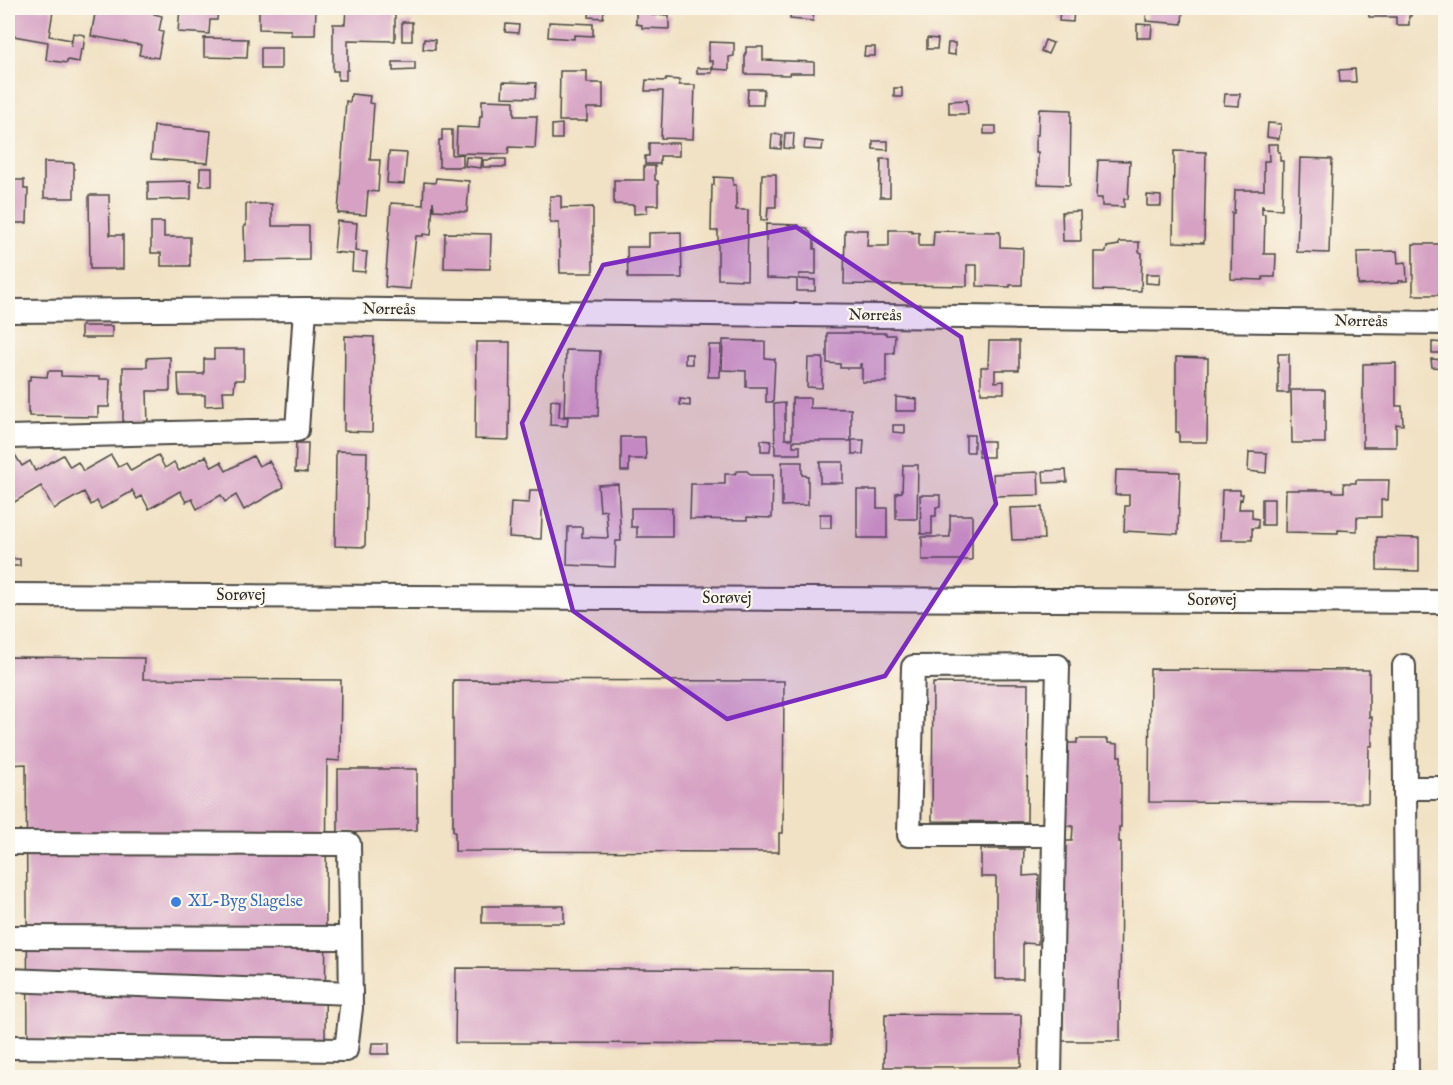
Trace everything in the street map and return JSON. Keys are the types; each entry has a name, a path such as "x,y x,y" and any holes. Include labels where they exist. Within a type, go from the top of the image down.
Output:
{"street":[{"name":"Nørreås","path":"8,311 305,309 1446,323"},
{"path":"8,437 297,430 305,309"},
{"name":"Sorøvej","path":"8,596 1446,602"},
{"path":"1050,1077 1058,666 913,668 909,835 1054,835"},
{"path":"1404,666 1407,1077"},
{"path":"1405,788 1446,788"},
{"path":"8,843 349,844 351,993 346,1050 8,1047"},
{"path":"8,937 350,938"},
{"path":"8,980 351,993"}],"highlighted area":[{"path":"796,227 961,337 996,504 885,676 727,719 573,611 522,423 603,265"}],"building":[{"path":"8,8 52,8 49,36 71,40 71,47 73,33 85,35 79,62 46,60 48,42 8,35"},
{"path":"96,8 130,10 131,8 155,8 154,14 162,16 159,31 163,32 158,58 139,55 141,45 91,36"},
{"path":"180,8 218,8 217,20 210,20 209,34 178,32"},
{"path":"259,8 316,8 315,35 291,35 291,30 259,29"},
{"path":"346,8 395,8 395,41 348,40 346,80 338,80 338,71 333,71 333,24 345,24"},
{"path":"590,8 604,9 603,18 589,17"},
{"path":"636,8 652,8 652,15 669,15 669,29 642,28 642,25 636,24"},
{"path":"791,8 814,8 813,21 790,19"},
{"path":"916,8 927,8 927,11 915,10"},
{"path":"1060,8 1074,8 1073,22 1059,21"},
{"path":"1147,8 1183,8 1182,24 1146,21"},
{"path":"1369,8 1411,8 1409,25 1396,25 1396,17 1369,17"},
{"path":"402,22 412,22 412,41 402,41"},
{"path":"549,22 593,24 593,36 574,35 574,39 548,37"},
{"path":"506,24 519,25 518,33 505,32"},
{"path":"1137,24 1152,25 1151,38 1137,38"},
{"path":"204,38 248,39 247,58 204,57"},
{"path":"927,38 938,39 937,49 927,49"},
{"path":"424,39 435,40 435,50 423,49"},
{"path":"1045,40 1053,43 1048,54 1041,51"},
{"path":"709,42 734,43 734,56 729,57 729,70 713,69 713,61 709,61"},
{"path":"948,43 955,43 955,55 947,54"},
{"path":"746,47 763,47 763,60 814,62 814,73 745,74"},
{"path":"865,47 875,47 875,56 864,56"},
{"path":"261,48 281,48 281,69 261,69"},
{"path":"393,62 415,62 415,70 393,71"},
{"path":"697,68 712,68 712,73 697,73"},
{"path":"1355,69 1356,82 1340,82 1339,70"},
{"path":"560,71 587,71 587,83 603,83 603,108 587,108 587,121 559,121"},
{"path":"666,79 680,80 679,85 695,85 693,139 661,138 663,91 645,91 646,80 666,81"},
{"path":"503,82 536,83 535,98 502,97"},
{"path":"894,88 902,88 902,97 894,97"},
{"path":"748,89 764,89 763,105 747,105"},
{"path":"351,94 370,96 369,103 374,104 370,160 380,160 378,192 368,191 366,215 338,213 346,101 350,102"},
{"path":"1225,94 1240,94 1239,106 1224,105"},
{"path":"482,100 514,101 514,116 537,116 535,148 509,147 508,154 456,153 457,127 479,128"},
{"path":"967,100 968,114 949,114 949,101"},
{"path":"1039,109 1071,110 1070,185 1038,184 1036,135 1038,135"},
{"path":"1268,123 1281,124 1279,139 1267,137"},
{"path":"562,124 562,139 552,139 552,125"},
{"path":"154,126 211,131 208,163 151,159"},
{"path":"984,126 996,126 996,134 984,134"},
{"path":"442,130 452,130 452,155 463,154 463,167 439,167 439,140 442,140"},
{"path":"785,133 794,133 793,149 784,148"},
{"path":"772,134 782,135 781,149 771,148"},
{"path":"805,140 823,142 822,150 804,149"},
{"path":"873,141 888,141 888,150 873,149"},
{"path":"649,143 679,143 679,156 660,156 660,164 645,164 645,156 649,156"},
{"path":"1268,144 1278,144 1280,161 1283,161 1282,209 1263,208 1262,206 1262,214 1265,214 1264,254 1276,254 1275,277 1263,277 1263,280 1231,279 1232,213 1234,213 1235,190 1264,190 1264,161 1269,161"},
{"path":"1174,151 1206,152 1204,243 1173,242"},
{"path":"389,152 407,153 404,184 387,183"},
{"path":"466,157 482,158 481,168 465,166"},
{"path":"1300,158 1332,159 1329,253 1297,252"},
{"path":"506,159 506,167 483,167 483,160"},
{"path":"881,159 890,159 890,197 880,197"},
{"path":"1098,160 1130,161 1128,199 1124,199 1124,207 1102,206 1102,198 1096,198"},
{"path":"44,162 74,163 74,198 44,198"},
{"path":"644,166 655,166 655,180 658,181 658,205 647,205 647,213 634,214 634,205 614,204 614,180 644,180"},
{"path":"200,168 212,168 212,186 200,186"},
{"path":"762,174 776,174 776,207 768,207 767,220 761,220"},
{"path":"714,177 733,178 733,185 736,185 736,210 748,210 747,280 718,279 718,231 711,231"},
{"path":"436,178 469,181 467,212 434,210 433,201 431,235 416,236 410,289 385,287 391,203 423,205 424,182 435,183"},
{"path":"8,180 24,180 24,189 28,189 27,223 8,223"},
{"path":"191,181 191,199 148,200 148,182"},
{"path":"89,195 109,195 110,235 123,235 123,269 90,269"},
{"path":"1147,195 1161,196 1161,206 1147,206"},
{"path":"550,196 561,196 561,208 593,207 593,273 560,273 559,223 550,223"},
{"path":"246,204 272,204 272,226 309,226 309,260 245,261"},
{"path":"1080,211 1081,241 1063,241 1062,212"},
{"path":"337,221 357,223 355,251 367,252 365,272 352,271 353,254 334,252"},
{"path":"151,222 164,222 164,237 190,237 190,266 161,266 161,253 151,253"},
{"path":"766,224 799,225 799,227 807,228 814,239 814,249 816,249 816,274 799,274 799,279 815,280 815,291 797,291 797,279 766,278"},
{"path":"845,230 868,230 867,246 889,246 889,230 919,232 919,246 933,246 934,231 1000,232 1000,247 1023,248 1022,285 977,286 977,265 967,265 967,286 844,284"},
{"path":"681,232 682,278 628,278 627,247 649,247 649,233"},
{"path":"445,233 491,234 490,269 444,268"},
{"path":"1119,242 1139,242 1139,252 1142,253 1141,291 1094,290 1094,252 1106,252 1107,247 1119,245"},
{"path":"1413,244 1446,244 1446,295 1413,295"},
{"path":"1397,251 1398,263 1406,262 1407,281 1358,285 1357,252"},
{"path":"1146,274 1160,274 1159,284 1146,283"},
{"path":"81,326 112,326 112,338 81,338"},
{"path":"827,333 895,335 894,353 886,353 886,382 862,382 862,364 860,368 840,368 840,364 827,363"},
{"path":"345,336 374,337 372,432 344,431"},
{"path":"723,340 765,342 765,358 775,359 773,402 766,402 766,387 746,387 746,371 722,370"},
{"path":"989,341 1019,341 1019,370 995,370 995,382 1004,381 1004,393 981,393 981,367 988,367"},
{"path":"476,342 510,342 509,440 475,439"},
{"path":"1432,342 1446,343 1446,353 1432,353"},
{"path":"709,345 721,345 720,377 708,377"},
{"path":"214,349 244,349 244,380 235,380 234,391 223,391 224,405 205,406 205,395 179,395 178,374 204,374 204,359 214,359"},
{"path":"566,350 600,351 598,416 564,416"},
{"path":"685,354 692,354 692,364 685,364"},
{"path":"1278,354 1289,354 1289,393 1278,393"},
{"path":"170,357 170,391 147,391 148,426 123,427 123,367 147,367 147,358"},
{"path":"1176,357 1208,358 1207,442 1179,442 1179,432 1176,432"},
{"path":"808,358 823,358 822,388 807,387"},
{"path":"1431,359 1445,360 1446,368 1432,367"},
{"path":"1396,363 1396,406 1402,406 1403,425 1396,424 1396,447 1363,447 1363,364"},
{"path":"48,371 61,371 61,376 110,379 109,407 98,407 98,417 29,416 28,380 30,376 47,377"},
{"path":"1291,390 1325,390 1325,443 1292,443"},
{"path":"896,397 917,399 917,411 896,411"},
{"path":"792,398 810,398 810,408 851,409 851,441 793,441 793,446 800,446 800,454 775,454 774,404 785,403 785,439 792,439"},
{"path":"680,399 690,400 690,406 680,405"},
{"path":"551,400 560,401 559,417 568,417 567,426 550,425"},
{"path":"893,425 905,425 905,433 893,432"},
{"path":"966,435 974,435 974,452 966,452"},
{"path":"621,437 645,437 646,459 629,459 629,471 621,471"},
{"path":"761,440 771,441 770,451 761,451"},
{"path":"852,440 864,440 863,454 852,454"},
{"path":"979,441 993,441 993,457 979,457"},
{"path":"296,443 308,443 307,473 295,472"},
{"path":"336,451 367,452 365,547 335,546"},
{"path":"1249,452 1267,453 1266,473 1248,471"},
{"path":"15,455 22,466 30,461 35,471 63,455 70,467 78,462 83,471 111,455 118,467 126,463 131,471 158,455 165,468 174,462 179,471 206,456 212,467 221,462 226,471 253,456 259,466 269,461 284,487 244,510 236,495 225,502 221,495 197,509 192,499 186,502 180,491 149,509 142,496 137,499 132,490 101,509 97,501 91,505 84,492 54,509 41,486 8,506 8,459"},
{"path":"782,462 802,462 802,475 808,476 808,505 782,506"},
{"path":"820,462 843,462 843,483 820,483"},
{"path":"903,465 918,465 917,519 896,519 896,493 902,492"},
{"path":"1066,470 1067,482 1044,483 1043,471"},
{"path":"1116,470 1180,472 1178,534 1124,531 1125,506 1129,506 1129,495 1115,495"},
{"path":"737,471 747,471 751,475 773,475 772,518 690,519 691,484 725,484 725,474 735,474"},
{"path":"1038,472 1039,495 994,496 993,474"},
{"path":"1356,480 1389,480 1388,500 1381,500 1381,517 1357,517 1357,531 1285,532 1286,490 1344,492 1344,483 1356,483"},
{"path":"618,484 621,541 616,541 615,567 567,565 568,527 582,527 582,537 608,538 606,510 600,511 598,485"},
{"path":"530,490 543,490 541,539 509,537 511,502 529,503"},
{"path":"857,490 877,490 877,508 887,508 887,538 857,538"},
{"path":"1222,490 1240,490 1240,494 1243,494 1239,509 1252,509 1252,518 1258,519 1258,528 1252,528 1252,540 1220,540"},
{"path":"920,495 940,495 940,507 936,507 936,516 932,516 932,534 921,534"},
{"path":"1262,499 1274,499 1274,525 1262,525"},
{"path":"1042,507 1044,539 1012,540 1010,508"},
{"path":"631,508 672,508 672,537 637,537 637,527 631,527"},
{"path":"820,514 831,514 831,528 820,528"},
{"path":"950,515 972,515 972,560 922,560 922,537 950,537"},
{"path":"1377,537 1419,538 1419,571 1377,570"},
{"path":"8,559 20,559 20,566 8,566"},
{"name":"XL-Byg Slagelse","path":"8,657 144,658 143,679 341,680 340,761 327,760 325,1042 28,1040 26,764 8,765"},
{"path":"1150,669 1369,670 1369,717 1372,717 1372,746 1369,746 1368,803 1149,802"},
{"path":"453,680 784,681 783,833 779,833 779,852 455,851"},
{"path":"933,683 1028,684 1027,822 932,821"},
{"path":"1077,739 1108,739 1108,743 1118,744 1118,756 1121,756 1120,1041 1062,1041 1064,841 1072,841 1073,826 1062,826 1067,743 1077,743"},
{"path":"338,769 417,769 417,830 338,833"},
{"path":"981,849 1024,849 1023,876 1039,875 1038,944 1023,943 1023,979 996,979 996,877 981,877"},
{"path":"482,906 564,906 564,923 482,923"},
{"path":"456,968 832,970 831,1044 455,1043"},
{"path":"885,1014 1021,1015 1021,1067 884,1067"},
{"path":"372,1043 389,1043 389,1054 371,1054"}],"place":[{"name":"XL-Byg Slagelse","path":"176,902"}]}
